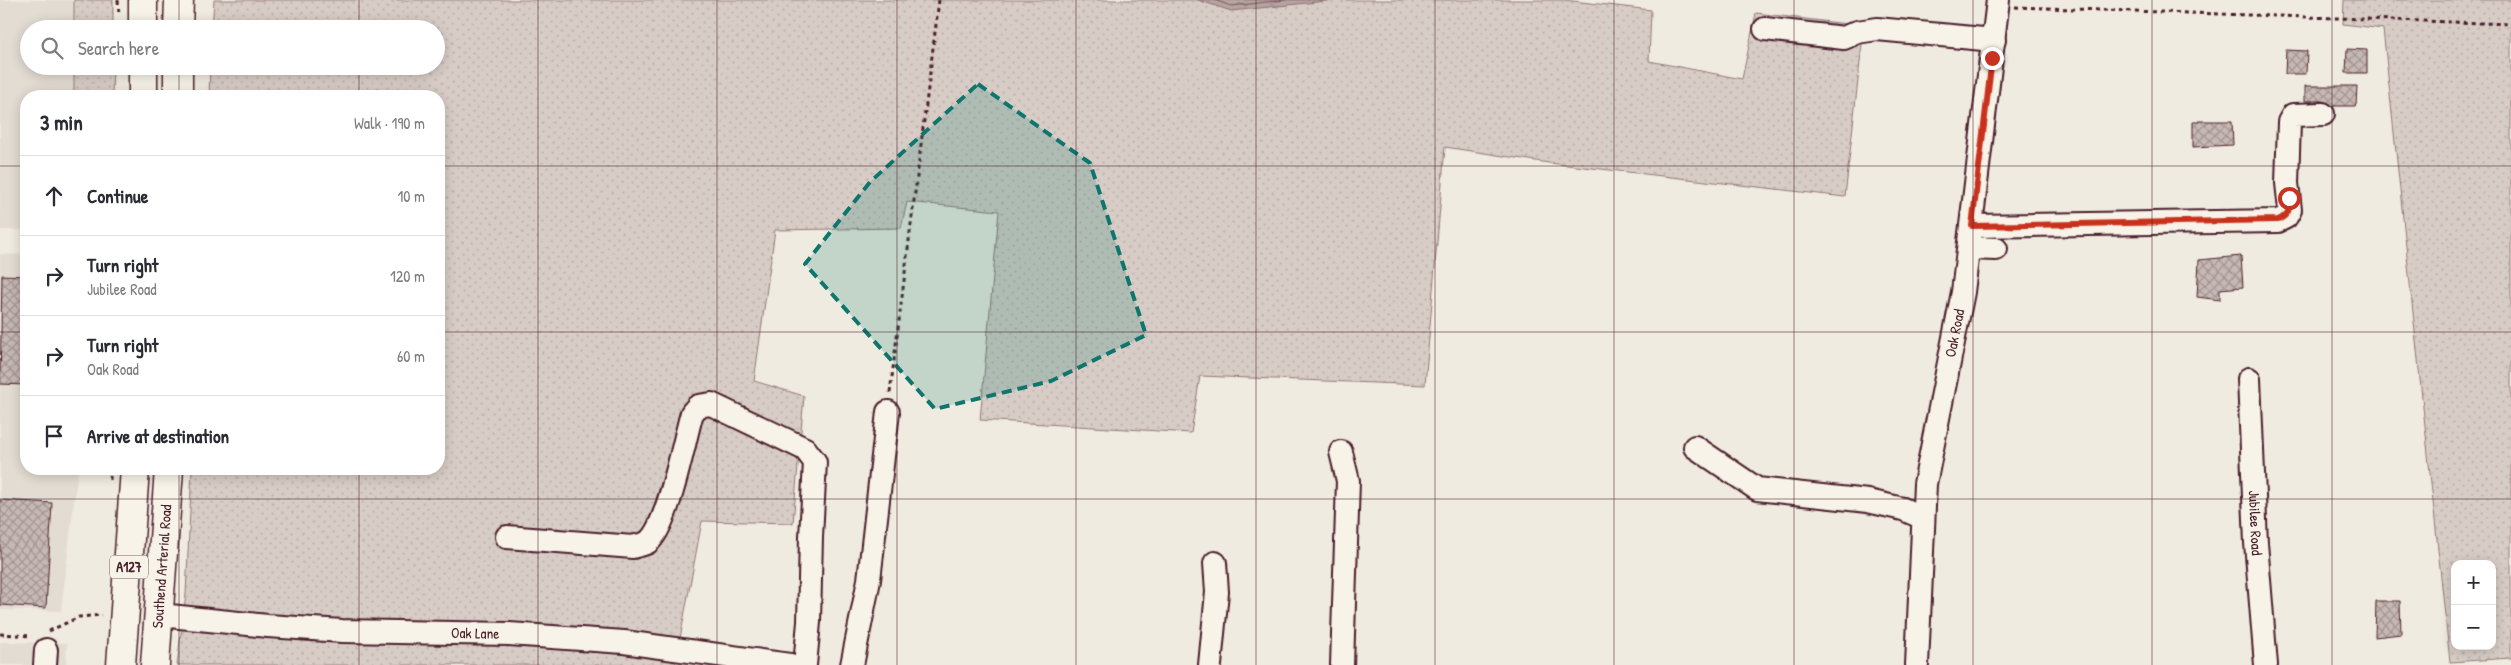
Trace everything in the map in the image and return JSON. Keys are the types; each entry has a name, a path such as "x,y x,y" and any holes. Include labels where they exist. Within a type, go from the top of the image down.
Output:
{"highway":[{"path":"143,0 143,20"},
{"path":"178,20 179,0"},
{"path":"143,75 143,90"},
{"path":"178,75 178,90"},
{"name":"A127","path":"121,665 135,475"},
{"name":"Southend Arterial Road","path":"155,665 169,475"}],"street":[{"name":"Oak Road","path":"1917,665 1924,484 1947,379 1971,237 1998,3"},
{"path":"1765,29 1844,38 1857,32 1877,29 1994,40"},
{"path":"1971,237 2278,220 2286,217 2290,210 2288,183 2289,122 2293,115 2323,114"},
{"path":"1971,237 1996,249"},
{"name":"Jubilee Road","path":"2249,379 2256,542 2266,665"},
{"path":"507,537 633,547 647,543 658,531 666,508 692,413 698,406 711,404 806,449 815,462 810,537 809,622 805,665"},
{"path":"852,665 869,580 888,412"},
{"path":"1696,447 1757,489 1868,501 1902,509 1923,518"},
{"path":"1340,452 1348,481 1342,665"},
{"path":"1210,665 1217,592 1215,563"},
{"name":"Oak Lane","path":"160,615 342,631 509,634 624,642 790,665"}],"path":[{"path":"888,412 937,5 940,0"},
{"path":"1998,3 2511,24"},
{"path":"0,634 44,646 78,617 126,612"}],"highlighted area":[{"path":"978,84 1090,163 1146,335 1051,381 935,409 805,264 870,182"}],"shaded area":[{"path":"0,0 90,0 90,20 20,20 20,75 90,75 89,90 20,90 20,230 0,230"},
{"path":"74,0 113,0 113,20 74,20"},
{"path":"214,0 1564,0 1651,10 1649,61 1742,79 1756,13 1864,26 1845,197 1549,163 1445,147 1425,385 1200,376 1191,433 980,420 999,211 907,202 901,228 775,230 754,381 804,396 793,523 702,521 675,665 177,665 186,594 192,475 445,475 445,90 209,90 210,75 445,75 445,20 213,20"},
{"path":"2344,0 2511,0 2511,658 2450,662 2383,29 2343,24"},
{"path":"74,75 113,75 112,90 74,90"},
{"path":"0,254 20,255 20,475 77,475 61,611 0,610"},
{"path":"0,642 67,643 66,665 0,665"}],"water":[{"path":"1198,0 1336,0 1231,11"}],"building":[{"path":"2347,49 2367,50 2367,73 2346,73"},
{"path":"2286,50 2307,51 2306,74 2285,74"},
{"path":"2305,86 2357,86 2356,106 2333,106 2323,101 2305,101"},
{"path":"2193,121 2232,121 2233,145 2193,147"},
{"path":"2241,256 2243,287 2220,289 2220,300 2197,297 2199,260"},
{"path":"2,275 20,276 20,385 0,384"},
{"path":"0,500 52,503 46,608 0,605"},
{"path":"2376,601 2400,601 2401,634 2375,637"}],"route":[{"path":"1992,58 1972,226 2278,220 2286,217 2290,210 2289,198"}]}
